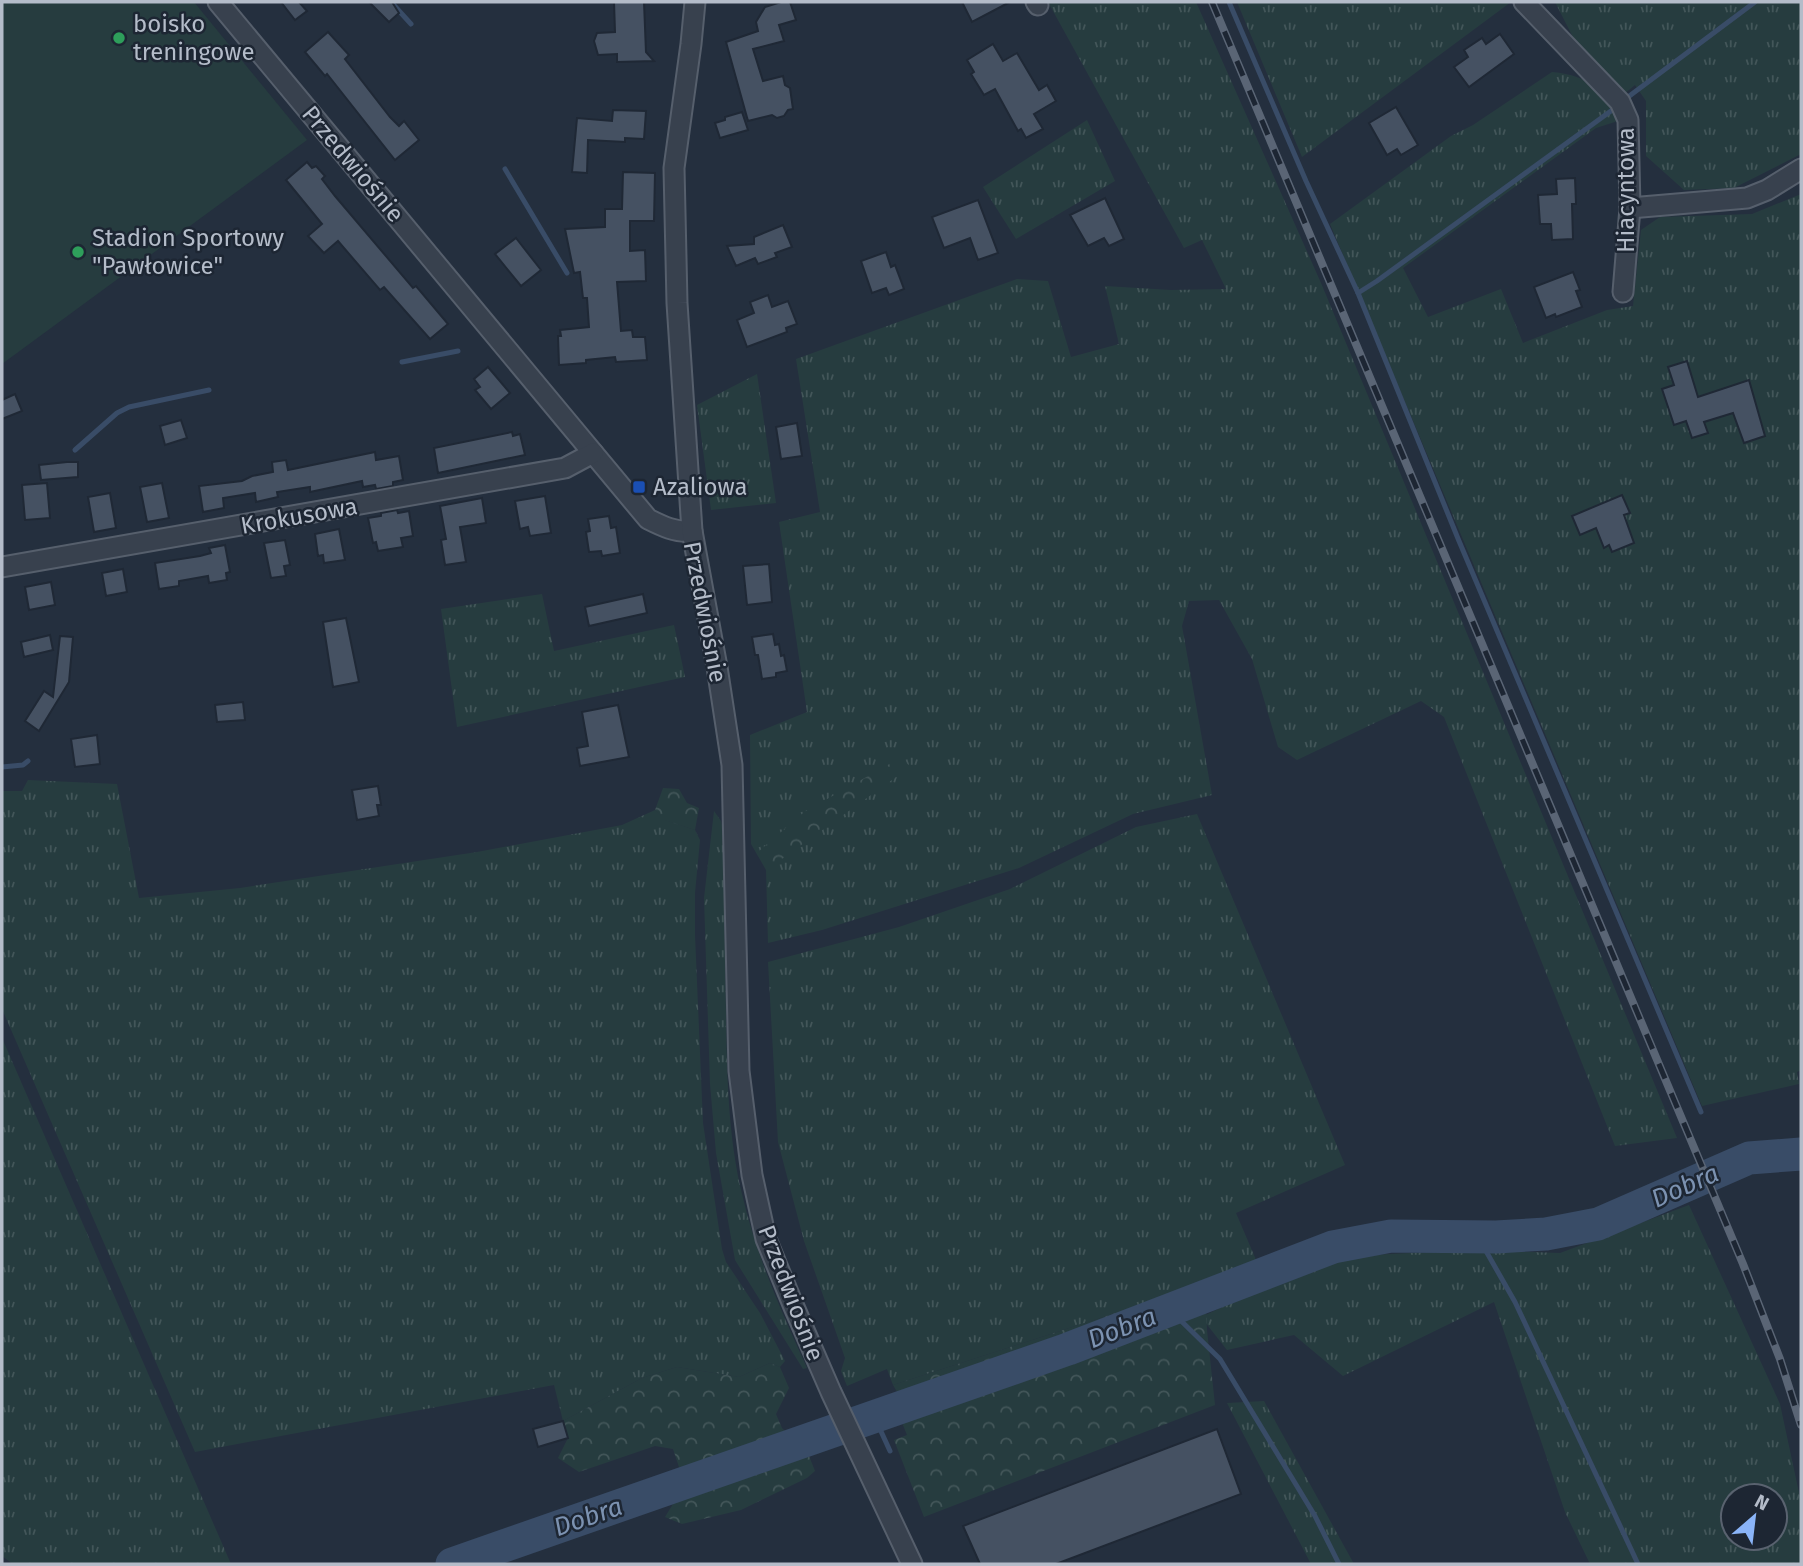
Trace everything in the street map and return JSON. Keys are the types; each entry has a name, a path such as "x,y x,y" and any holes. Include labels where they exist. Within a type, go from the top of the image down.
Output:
{"street":[{"name":"Przedwiośnie","path":"218,2 648,519 684,532 692,531 730,741 739,1071 752,1175 766,1239 831,1392 912,1564"},
{"path":"692,531 678,329 674,168 695,2"},
{"name":"Hiacyntowa","path":"1524,2 1620,102 1628,120 1630,208 1623,292"},
{"path":"1630,208 1747,198 1767,190 1801,169"},
{"name":"Krokusowa","path":"2,567 565,468 593,453"}],"green space":[{"name":"Stadion Sportowy \"Pawłowice\"","path":"2,2 194,2 307,140 2,364"},
{"path":"1048,2 1196,2 1321,283 1677,1138 1615,1146 1444,717 1421,701 1297,760 1278,747 1252,659 1219,600 1189,601 1182,626 1212,795 1133,814 1019,868 822,930 768,943 766,870 751,844 750,735 807,712 779,522 820,512 796,359 1017,279 1048,281 1071,357 1119,344 1105,286 1171,290 1226,289 1202,240 1184,248"},
{"path":"1237,2 1511,2 1302,157"},
{"path":"1555,2 1801,2 1801,154 1734,188 1684,190 1646,156 1646,101 1635,85 1624,94 1576,43"},
{"path":"1552,72 1586,81 1607,100 1621,120 1596,128 1403,268 1428,317 1501,289 1523,343 1607,310 1633,306 1641,230 1660,217 1752,214 1801,194 1801,1070 1797,1072 1799,1084 1702,1106 1330,224 1451,136 1473,125"},
{"path":"1087,120 1115,181 1016,239 983,187"},
{"path":"757,374 776,503 711,510 697,405"},
{"path":"542,594 554,651 674,625 685,677 457,727 441,609"},
{"path":"902,757 910,767 768,869 758,852 804,812"},
{"path":"28,780 117,784 139,898 240,888 477,852 622,825 655,810 665,820 695,830 700,840 695,893 695,935 703,1123 722,1249 726,1262 760,1313 785,1361 780,1367 770,1363 739,1377 677,1367 642,1378 563,1421 554,1385 195,1452 2,1009 2,791 22,791"},
{"path":"663,788 679,789 687,803 699,808 695,830 664,820 655,810"},
{"path":"714,811 723,830 727,1060 737,1172 754,1239 807,1368 803,1369 735,1260 716,1153 710,1084 704,898"},
{"path":"1197,814 1345,1165 1236,1213 1257,1262 1205,1284 893,1385 887,1369 847,1386 841,1371 845,1358 804,1241 778,1142 768,962 899,927 1010,889 1136,827"},
{"path":"2,1038 231,1564 13,1564 2,1556"},
{"path":"1689,1205 1780,1404 1801,1502 1801,1564 1590,1564 1565,1512 1494,1302 1343,1376 1294,1335 1227,1350 1201,1317 1330,1257 1470,1250 1560,1253"},
{"path":"1205,1284 1215,1405 924,1517 894,1440 907,1435 899,1415 1019,1370 1013,1355 899,1395 893,1385"},
{"path":"770,1363 780,1367 789,1388 776,1414 782,1428 789,1435 681,1473 673,1449 655,1446 579,1472 558,1458 568,1438 563,1421 642,1378 677,1367 739,1377"},
{"path":"1264,1401 1354,1564 1311,1564 1227,1403"},
{"path":"809,1456 815,1471 807,1478 741,1510 682,1524 665,1517 676,1499"}],"building":[{"path":"281,2 299,2 307,11 295,20"},
{"path":"369,2 392,2 399,13 389,22"},
{"path":"614,2 644,2 646,52 654,61 617,62 617,54 598,55 594,41 597,33 615,32"},
{"path":"790,2 796,20 779,25 784,41 753,49 763,81 783,76 785,85 790,88 793,109 777,118 772,115 748,121 726,42 758,31 756,22 765,7"},
{"path":"962,2 1010,2 972,22"},
{"path":"328,32 349,55 345,59 390,117 399,126 404,121 419,140 395,160 327,74 325,76 305,52"},
{"path":"1500,34 1514,54 1469,87 1454,67 1468,57 1464,50 1482,38 1486,44"},
{"path":"993,44 1003,61 1017,53 1039,90 1047,85 1056,101 1034,114 1043,129 1026,138 1021,129 1018,131 995,89 984,95 971,74 974,72 967,60"},
{"path":"1396,107 1418,145 1401,155 1397,149 1387,155 1369,123"},
{"path":"613,110 646,111 644,139 625,138 625,142 588,140 587,173 572,172 577,118 612,121"},
{"path":"742,112 748,130 720,138 715,123"},
{"path":"307,162 312,168 316,166 325,176 322,179 335,196 413,288 416,286 448,324 430,339 384,287 380,290 338,241 324,253 308,236 322,224 286,180"},
{"path":"623,172 655,173 654,221 630,221 630,251 645,250 646,281 617,282 621,331 632,330 633,337 645,337 647,360 616,362 615,357 559,365 560,330 589,327 587,298 583,298 580,272 574,273 565,229 605,227 605,209 622,209"},
{"path":"1575,178 1576,204 1572,204 1573,239 1552,240 1551,224 1540,224 1538,195 1557,194 1556,179"},
{"path":"1105,198 1124,239 1109,246 1104,238 1088,246 1070,215"},
{"path":"978,200 998,253 978,260 970,238 944,248 932,217"},
{"path":"783,225 792,247 775,253 777,257 758,264 755,258 736,266 727,246 754,244 754,237"},
{"path":"516,238 541,270 521,286 495,254"},
{"path":"886,252 891,267 895,265 904,289 889,295 886,288 872,293 861,261"},
{"path":"1573,272 1580,290 1576,291 1582,307 1546,318 1534,287"},
{"path":"768,295 772,307 788,301 797,324 786,328 787,332 747,347 737,320 754,313 750,302"},
{"path":"1687,361 1698,397 1749,380 1765,436 1744,443 1733,413 1704,422 1708,433 1692,438 1686,421 1674,425 1662,389 1674,385 1668,367"},
{"path":"488,367 510,393 491,409 475,390 480,387 474,379"},
{"path":"15,394 22,411 2,419 2,400"},
{"path":"181,420 187,438 165,445 160,426"},
{"path":"797,423 802,456 781,459 776,427"},
{"path":"512,432 513,436 520,434 525,455 438,473 434,448"},
{"path":"375,452 376,460 399,456 403,480 393,482 393,486 376,489 375,485 363,487 362,481 310,492 310,487 277,492 278,497 256,502 255,493 223,498 224,508 203,512 199,486 242,481 273,472 272,462 286,460 288,470"},
{"path":"78,462 78,477 41,480 39,465"},
{"path":"47,483 50,518 25,520 22,485"},
{"path":"162,483 169,518 147,522 140,487"},
{"path":"110,493 116,528 94,532 88,497"},
{"path":"1622,495 1630,513 1624,515 1634,543 1612,552 1609,545 1604,548 1596,528 1580,535 1572,516"},
{"path":"545,496 551,533 530,536 528,527 520,529 515,501"},
{"path":"482,498 486,523 460,527 466,562 445,565 441,540 446,539 440,506"},
{"path":"397,510 398,513 409,511 413,536 401,538 403,547 378,551 376,542 373,543 368,518"},
{"path":"609,516 611,528 616,527 620,553 602,556 601,551 589,552 586,532 590,531 588,519"},
{"path":"339,529 345,560 324,563 323,555 318,556 315,534"},
{"path":"285,540 290,565 284,566 286,576 271,578 264,543"},
{"path":"225,545 230,572 226,573 227,580 209,583 208,576 179,581 179,586 159,589 155,563 200,556 211,553 209,548"},
{"path":"769,564 772,602 747,605 743,566"},
{"path":"123,569 127,592 106,596 102,573"},
{"path":"51,582 55,605 29,610 25,587"},
{"path":"643,594 647,613 589,626 585,607"},
{"path":"346,618 359,682 333,687 323,622"},
{"path":"773,634 775,645 779,644 781,656 784,655 787,671 776,673 776,677 762,679 752,637"},
{"path":"50,635 53,650 24,657 21,642"},
{"path":"60,636 73,637 69,682 39,731 25,721 44,691 53,697"},
{"path":"243,702 245,720 217,722 215,705"},
{"path":"618,705 629,757 580,766 577,748 588,746 582,712"},
{"path":"97,735 100,764 75,767 71,739"},
{"path":"378,786 381,805 377,805 379,816 357,820 352,790"},
{"path":"563,1421 568,1438 538,1447 533,1429"},
{"path":"1217,1429 1241,1494 1056,1564 980,1564 963,1526"}],"waterway":[{"path":"391,2 411,24"},
{"path":"1229,2 1306,181 1358,293 1459,541 1701,1112"},
{"path":"1628,97 1755,2"},
{"path":"1358,293 1615,108"},
{"path":"505,169 567,273"},
{"path":"402,362 458,351"},
{"path":"75,450 117,413 129,407 209,390"},
{"path":"2,767 23,765 28,761"},
{"name":"Dobra","path":"452,1564 1068,1349 1333,1247 1391,1236 1496,1237 1546,1234 1598,1224 1749,1158 1801,1154"},
{"path":"1478,1237 1515,1302 1638,1564"},
{"path":"1170,1310 1220,1359 1315,1516 1339,1564"},
{"path":"874,1416 890,1451"}],"railway":[{"path":"1212,2 1743,1264 1780,1359 1801,1425"}],"place":[{"name":"boisko treningowe","path":"119,38"},
{"name":"Stadion Sportowy \"Pawłowice\"","path":"78,252"},
{"name":"Azaliowa","path":"639,487"}]}
